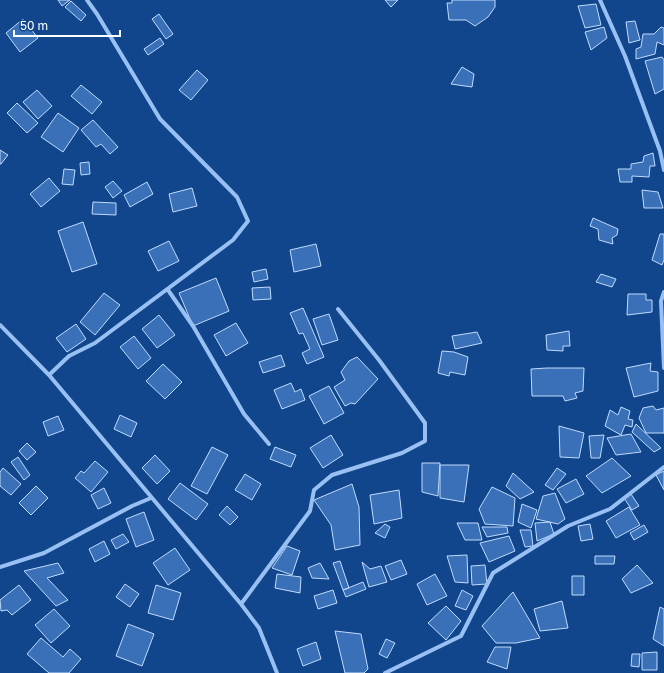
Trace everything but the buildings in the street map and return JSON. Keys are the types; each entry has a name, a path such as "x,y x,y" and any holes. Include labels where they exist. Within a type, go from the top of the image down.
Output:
{"street":[{"path":"49,376 69,356 95,343 233,240 248,220 237,197 160,118 87,0"},
{"path":"600,0 625,56 660,151 664,170"},
{"path":"168,290 193,326 244,414 269,444"},
{"path":"664,292 661,301 664,368"},
{"path":"241,604 310,511 314,490 332,475 402,453 425,441 425,423 379,360 338,309"},
{"path":"0,325 49,376 241,604 259,628 278,673"},
{"path":"385,673 461,636 493,573 568,526 610,509 664,467"},
{"path":"0,567 44,553 132,506 151,498"}]}
